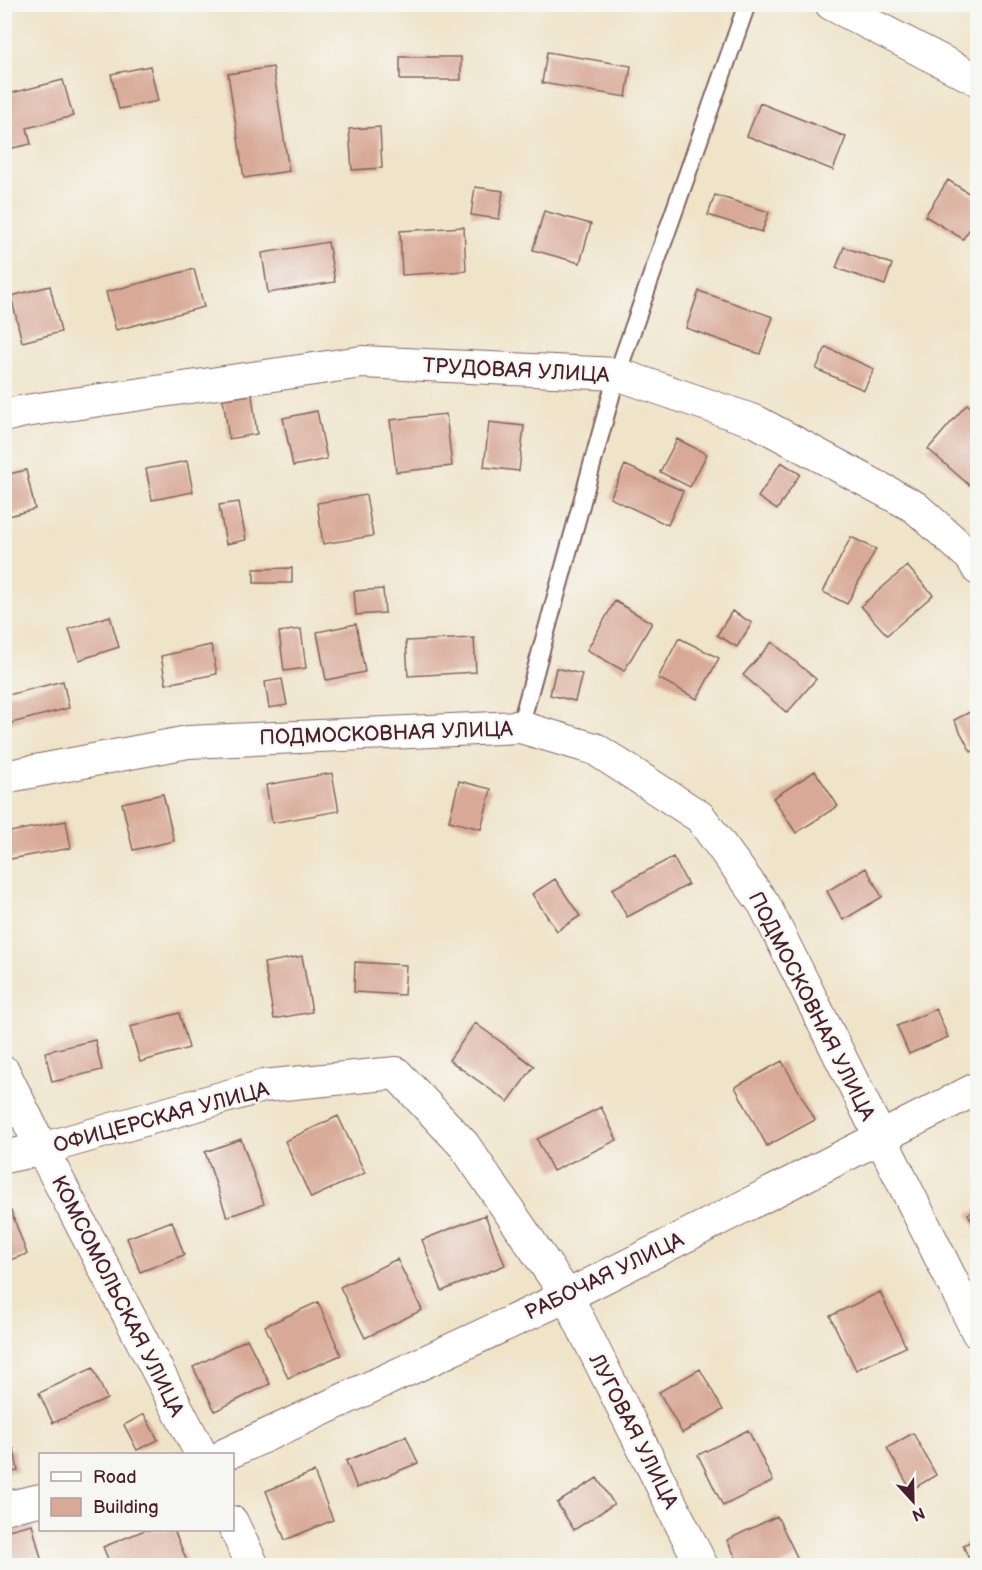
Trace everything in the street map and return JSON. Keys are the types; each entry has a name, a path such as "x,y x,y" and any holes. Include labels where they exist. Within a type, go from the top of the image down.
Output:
{"street":[{"path":"831,4 978,80"},
{"name":"ТРУДОВАЯ УЛИЦА","path":"4,416 25,411 362,362 616,374 757,422 915,507 971,557 978,569"},
{"name":"ПОДМОСКОВНАЯ УЛИЦА","path":"4,777 188,742 519,727 595,749 700,817 764,904 978,1333"},
{"name":"КОМСОМОЛЬСКАЯ УЛИЦА","path":"4,1072 200,1453"},
{"name":"ОФИЦЕРСКАЯ УЛИЦА","path":"4,1157 42,1149 263,1086 396,1073 464,1145 567,1296"},
{"name":"РАБОЧАЯ УЛИЦА","path":"230,1453 567,1296 978,1088"},
{"name":"ЛУГОВАЯ УЛИЦА","path":"567,1296 702,1566"},
{"path":"4,1508 39,1500"},
{"path":"234,1526 253,1566"}],"lane":[{"path":"519,727 616,374 747,4"}],"building":[{"path":"547,52 631,66 626,97 542,83"},
{"path":"400,57 461,57 461,80 400,80"},
{"path":"150,66 158,101 119,109 111,74"},
{"path":"273,67 289,171 244,178 228,74"},
{"path":"63,80 73,116 27,128 31,144 4,150 4,95"},
{"path":"760,103 846,137 833,170 747,136"},
{"path":"380,127 382,168 352,170 349,129"},
{"path":"948,180 978,199 978,217 963,239 925,216"},
{"path":"475,187 503,191 499,219 471,215"},
{"path":"715,195 769,212 762,232 708,215"},
{"path":"544,211 591,224 580,263 533,250"},
{"path":"464,227 466,271 402,275 400,231"},
{"path":"328,242 335,282 268,293 262,253"},
{"path":"844,247 892,264 885,285 836,268"},
{"path":"194,269 204,307 116,330 106,292"},
{"path":"50,286 61,332 22,342 11,296"},
{"path":"699,291 773,317 760,354 686,328"},
{"path":"826,347 874,369 864,390 816,369"},
{"path":"252,395 257,434 229,439 223,399"},
{"path":"967,404 978,413 978,475 969,485 928,449"},
{"path":"317,411 327,459 293,466 283,418"},
{"path":"446,414 452,466 396,472 390,420"},
{"path":"489,422 524,426 519,471 484,467"},
{"path":"677,439 707,454 690,487 660,472"},
{"path":"187,461 193,492 152,500 146,469"},
{"path":"781,462 800,474 777,510 758,497"},
{"path":"625,465 683,491 668,525 610,498"},
{"path":"26,470 35,509 5,517 5,475"},
{"path":"366,495 373,536 323,544 317,503"},
{"path":"239,502 246,540 226,544 219,505"},
{"path":"851,537 876,549 847,604 823,592"},
{"path":"907,566 933,595 887,635 861,606"},
{"path":"292,568 292,583 254,583 254,569"},
{"path":"383,589 385,613 356,615 354,591"},
{"path":"615,601 652,623 624,671 587,650"},
{"path":"732,611 752,623 737,647 717,635"},
{"path":"110,616 119,647 79,660 69,629"},
{"path":"356,624 365,672 326,680 317,632"},
{"path":"301,629 306,668 284,671 279,632"},
{"path":"474,638 476,672 408,676 406,641"},
{"path":"679,638 719,658 697,699 658,678"},
{"path":"772,642 816,679 787,713 743,675"},
{"path":"211,645 217,674 166,684 161,656"},
{"path":"556,668 582,674 575,701 550,695"},
{"path":"282,679 287,705 269,708 265,682"},
{"path":"63,681 69,708 4,725 4,696"},
{"path":"978,708 978,749 971,752 954,720"},
{"path":"815,771 838,806 796,833 773,798"},
{"path":"332,773 339,811 272,823 266,785"},
{"path":"459,781 491,789 481,829 449,821"},
{"path":"163,794 174,841 133,850 122,803"},
{"path":"66,821 71,848 5,860 4,833"},
{"path":"673,857 688,885 627,917 612,889"},
{"path":"866,868 882,897 843,920 827,891"},
{"path":"555,879 580,916 557,931 532,894"},
{"path":"302,956 312,1012 274,1019 264,963"},
{"path":"355,962 406,965 404,995 354,992"},
{"path":"936,1009 948,1037 909,1054 897,1026"},
{"path":"179,1013 189,1048 140,1062 130,1027"},
{"path":"475,1023 534,1066 508,1102 449,1060"},
{"path":"95,1040 102,1070 52,1082 45,1052"},
{"path":"782,1061 815,1120 767,1146 735,1087"},
{"path":"601,1107 617,1140 553,1171 537,1139"},
{"path":"338,1116 365,1173 311,1198 285,1141"},
{"path":"241,1139 264,1204 227,1217 205,1152"},
{"path":"978,1209 978,1232 968,1214"},
{"path":"11,1211 27,1254 4,1262 4,1213"},
{"path":"485,1215 505,1265 442,1291 422,1240"},
{"path":"172,1221 184,1255 140,1272 127,1238"},
{"path":"397,1259 422,1310 365,1338 340,1287"},
{"path":"880,1292 906,1347 856,1370 830,1316"},
{"path":"318,1302 341,1355 288,1378 265,1326"},
{"path":"247,1339 270,1384 215,1411 193,1367"},
{"path":"93,1368 107,1399 53,1423 39,1393"},
{"path":"700,1369 723,1410 682,1433 659,1392"},
{"path":"144,1414 158,1440 137,1450 124,1425"},
{"path":"748,1430 773,1481 723,1506 698,1455"},
{"path":"913,1433 936,1475 911,1490 887,1448"},
{"path":"406,1436 418,1463 357,1488 346,1461"},
{"path":"14,1449 18,1471 4,1473 4,1451"},
{"path":"314,1472 333,1520 285,1540 266,1491"},
{"path":"597,1478 614,1504 574,1530 557,1503"},
{"path":"777,1516 797,1557 780,1566 740,1566 727,1540"},
{"path":"32,1524 43,1566 4,1566 4,1531"},
{"path":"143,1531 174,1531 189,1566 111,1566 103,1547"},
{"path":"978,1538 978,1566 972,1566 963,1545"}]}
